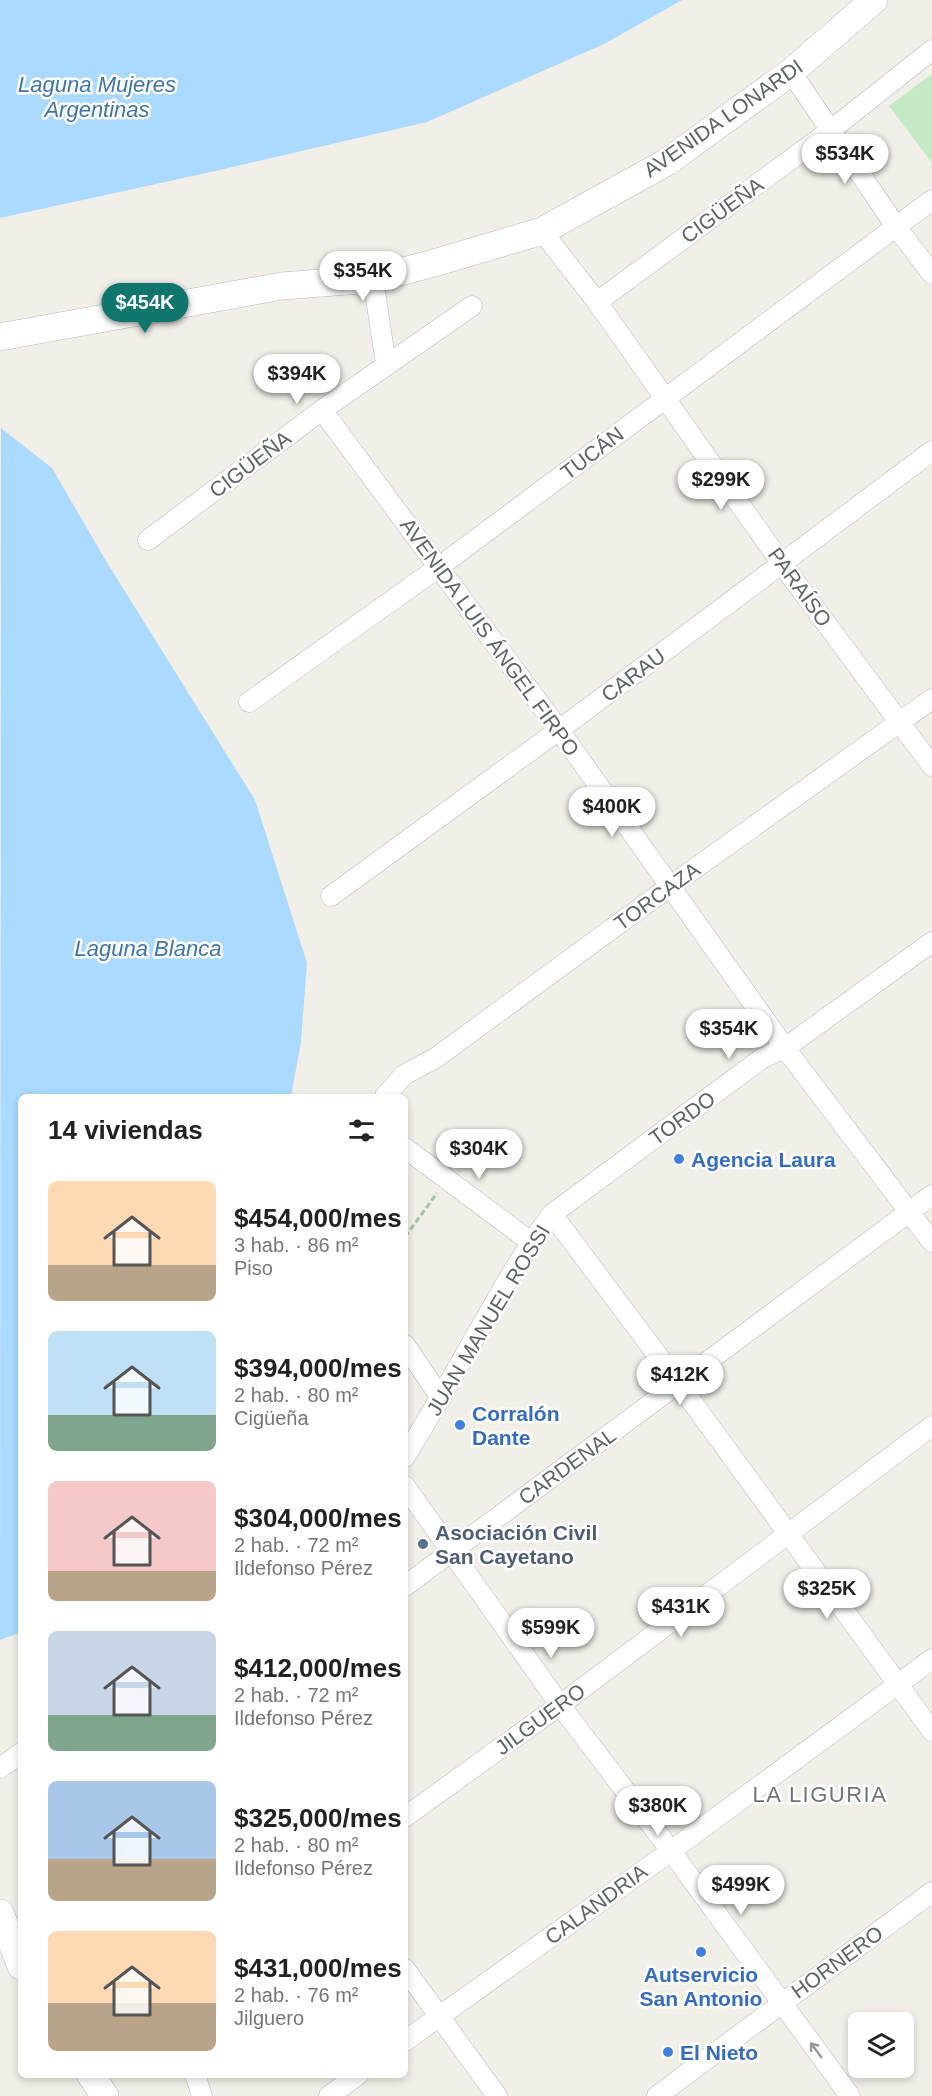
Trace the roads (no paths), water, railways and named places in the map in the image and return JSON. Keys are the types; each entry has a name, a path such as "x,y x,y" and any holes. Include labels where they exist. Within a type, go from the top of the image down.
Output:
{"street":[{"name":"AVENIDA LONARDI","path":"0,337 282,286 373,279 542,231 667,162 791,72 874,0"},
{"name":"CIGÜEÑA","path":"597,302 831,130 932,51"},
{"path":"791,72 897,228 932,274"},
{"name":"TUCÁN","path":"249,702 439,567 932,200"},
{"name":"PARAÍSO","path":"542,231 597,302 782,564 932,766"},
{"path":"373,279 386,364"},
{"name":"CIGÜEÑA","path":"148,540 322,410 472,306"},
{"name":"AVENIDA LUIS ÁNGEL FIRPO","path":"322,410 559,730 785,1048 932,1242"},
{"name":"CARAU","path":"331,896 559,730 932,451"},
{"name":"TORCAZA","path":"387,1094 404,1075 437,1057 932,699"},
{"name":"TORDO","path":"552,1214 761,1059 785,1048 932,942"},
{"path":"408,1150 531,1242"},
{"name":"CARDENAL","path":"408,1584 932,1196"},
{"path":"552,1214 789,1533 932,1731"},
{"name":"JUAN MANUEL ROSSI","path":"408,1452 531,1242 552,1214"},
{"path":"408,1349 441,1398"},
{"name":"JILGUERO","path":"408,1814 560,1705 932,1426"},
{"path":"408,1490 560,1705 671,1851 850,2096"},
{"name":"CALANDRIA","path":"408,2039 671,1851 932,1659"},
{"path":"0,1768 18,1755"},
{"name":"HORNERO","path":"657,2096 932,1892"},
{"path":"0,1913 18,1958"},
{"path":"408,1973 497,2096"},
{"path":"93,2078 105,2096"},
{"path":"196,2078 202,2096"},
{"path":"329,2096 354,2078"}],"water":[{"name":"Laguna Mujeres Argentinas","path":"0,0 682,0 604,44 427,122 0,218"},
{"name":"Laguna Blanca","path":"1,428 52,468 106,561 255,800 307,963 301,1042 291,1094 18,1094 18,1633 0,1640"}],"place":[{"name":"Agencia Laura","path":"679,1159"},
{"name":"Corralón Dante","path":"460,1425"},
{"name":"Asociación Civil San Cayetano","path":"423,1544"},
{"name":"Autservicio San Antonio","path":"701,1952"},
{"name":"El Nieto","path":"668,2052"}],"district":[{"name":"LA LIGURIA","path":"820,1794"}]}
